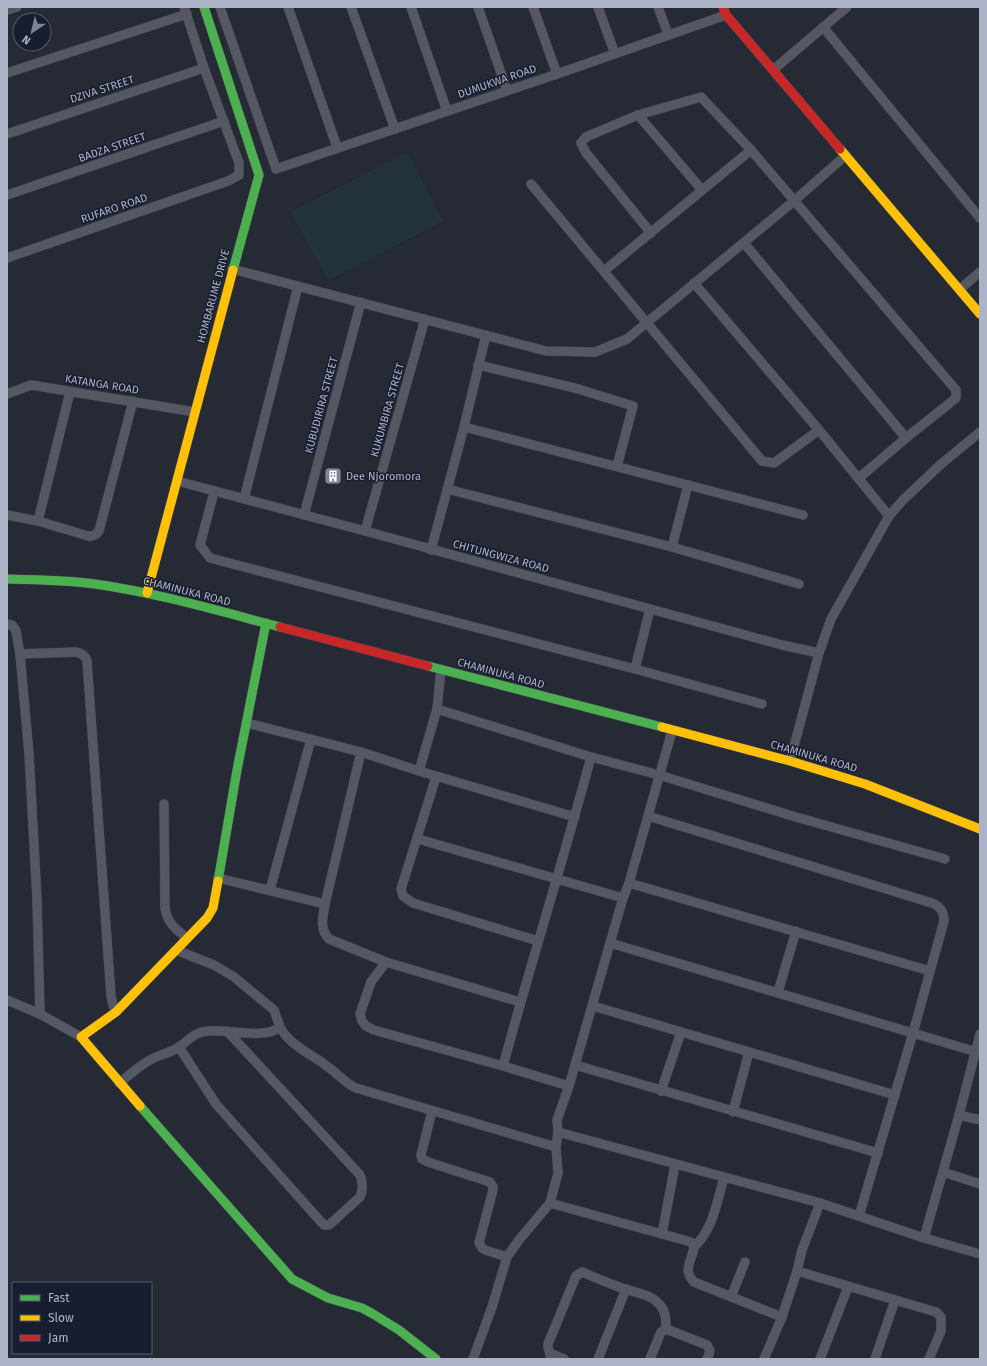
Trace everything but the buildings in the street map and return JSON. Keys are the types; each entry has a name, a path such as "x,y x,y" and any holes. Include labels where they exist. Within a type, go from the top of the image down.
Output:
{"street":[{"path":"7,10 17,7"},
{"name":"HOMBARUME DRIVE","path":"147,593 258,175 204,7"},
{"name":"DUMUKWA ROAD","path":"220,7 276,169 337,147 395,129 615,54 725,11"},
{"path":"288,7 337,147"},
{"path":"351,7 395,129"},
{"path":"411,7 447,111"},
{"path":"478,7 507,90"},
{"path":"533,7 557,74"},
{"path":"598,7 615,54"},
{"path":"658,7 668,34"},
{"path":"773,70 847,7"},
{"path":"7,72 186,10 204,68 224,121"},
{"path":"725,11 773,70 980,314"},
{"path":"823,27 980,218"},
{"name":"DZIVA STREET","path":"7,134 204,68"},
{"path":"652,233 586,153 581,143 586,137 638,115 701,97 751,150 956,390 956,398 859,478"},
{"path":"638,115 702,190"},
{"name":"RUFARO ROAD","path":"7,258 228,181 239,175 239,163 224,121"},
{"name":"BADZA STREET","path":"7,195 224,121"},
{"path":"604,271 751,150"},
{"path":"232,269 546,351 594,352 627,339 794,201 846,155"},
{"path":"531,184 762,461 774,463 819,430"},
{"path":"744,243 906,438"},
{"path":"960,289 980,272"},
{"path":"694,283 859,478 888,516"},
{"path":"244,499 298,286"},
{"name":"KUBUDIRIRA STREET","path":"304,515 361,302"},
{"name":"KUKUMBIRA STREET","path":"365,531 425,319"},
{"path":"431,550 464,427 486,335"},
{"path":"478,365 575,388 633,406 617,466"},
{"name":"KATANGA ROAD","path":"7,394 31,385 195,412"},
{"path":"38,521 70,392"},
{"path":"7,515 38,521 92,537 99,532 133,401"},
{"path":"464,427 803,515"},
{"path":"790,761 819,653 831,619 888,516 940,465 980,432"},
{"name":"CHITUNGWIZA ROAD","path":"177,481 782,645 819,653"},
{"path":"672,547 688,485"},
{"path":"447,489 672,547 799,584"},
{"path":"214,492 200,546 210,558 635,669 762,704"},
{"name":"CHAMINUKA ROAD","path":"7,579 59,580 95,584 147,593 266,623 790,761 864,784 980,829"},
{"path":"635,669 650,609"},
{"path":"82,1038 116,1012 210,914 214,904 266,623"},
{"path":"7,624 12,625 16,631 20,654 29,754 37,907 40,1014"},
{"path":"20,654 76,652 85,656 87,661 111,996 116,1012"},
{"path":"419,771 437,709 441,669"},
{"path":"437,709 591,757 945,859"},
{"path":"247,723 361,752 436,777 575,817"},
{"path":"473,1359 492,1308 507,1258 519,1240 550,1202 558,1173 556,1148 558,1132 557,1120 569,1086 593,1006 672,730"},
{"path":"270,890 311,740"},
{"path":"361,752 325,904 322,927 329,939 386,962 520,1002"},
{"path":"503,1066 591,757"},
{"path":"436,777 401,890 403,896 413,903 538,941"},
{"path":"164,804 165,908 170,923 187,938"},
{"path":"648,816 925,901 940,907 944,914 944,921 913,1033 859,1216"},
{"path":"418,838 623,898"},
{"path":"218,878 325,904"},
{"path":"629,883 930,970"},
{"path":"778,992 796,931"},
{"path":"610,943 978,1052"},
{"path":"176,950 214,965 234,977 274,1010 280,1027 288,1039 330,1068 347,1084 377,1095 556,1148"},
{"path":"386,962 371,982 360,1014 362,1021 366,1026 374,1030 569,1086"},
{"path":"7,1000 40,1014 82,1038 119,1083 290,1278 328,1298 362,1308 373,1314 398,1330 436,1359"},
{"path":"593,1006 895,1095"},
{"path":"119,1083 152,1058 178,1047 198,1033 206,1031 228,1031 271,1033 280,1027"},
{"path":"178,1047 216,1104 322,1223 329,1225 360,1197 362,1193 362,1181 360,1176 228,1031"},
{"path":"661,1090 681,1032"},
{"path":"924,1238 978,1052 980,1034"},
{"path":"733,1112 749,1052"},
{"path":"575,1065 878,1153"},
{"path":"432,1111 421,1155 422,1159 490,1182 493,1190 479,1243 485,1250 507,1258"},
{"path":"960,1115 980,1120"},
{"path":"558,1132 820,1204 924,1238 980,1254"},
{"path":"662,1234 675,1165"},
{"path":"943,1172 980,1184"},
{"path":"694,1247 701,1241 710,1224 724,1178"},
{"path":"550,1202 691,1242 694,1247 688,1271 689,1277 694,1282 782,1317"},
{"path":"764,1359 782,1317 797,1271 802,1250 820,1204"},
{"path":"731,1297 745,1262"},
{"path":"797,1271 936,1312 941,1317 941,1331 929,1359"},
{"path":"564,1359 550,1356 548,1344 578,1274 582,1272 646,1295 658,1303 664,1311 666,1329"},
{"path":"820,1359 848,1287"},
{"path":"598,1359 626,1289"},
{"path":"875,1359 895,1300"},
{"path":"650,1359 661,1332 666,1329"},
{"path":"666,1329 707,1345 710,1351 707,1359"}],"shaded area":[{"path":"407,152 443,221 328,281 291,212"}],"traffic: fast":[{"path":"204,7 259,175 233,270"},
{"path":"7,579 51,580 95,584 142,592 280,627"},
{"path":"218,881 237,770 266,623"},
{"path":"428,666 662,727"},
{"path":"140,1106 292,1279 328,1298 362,1308 373,1314 399,1330 436,1359"}],"traffic: slow":[{"path":"840,149 980,314"},
{"path":"147,593 233,270"},
{"path":"662,727 790,761 865,784 980,829"},
{"path":"140,1106 81,1037 116,1012 207,918 213,908 218,881"}],"traffic: jam":[{"path":"723,7 726,15 840,149"},
{"path":"280,627 428,666"}],"place":[{"name":"Dee Njoromora","path":"333,476"}]}
